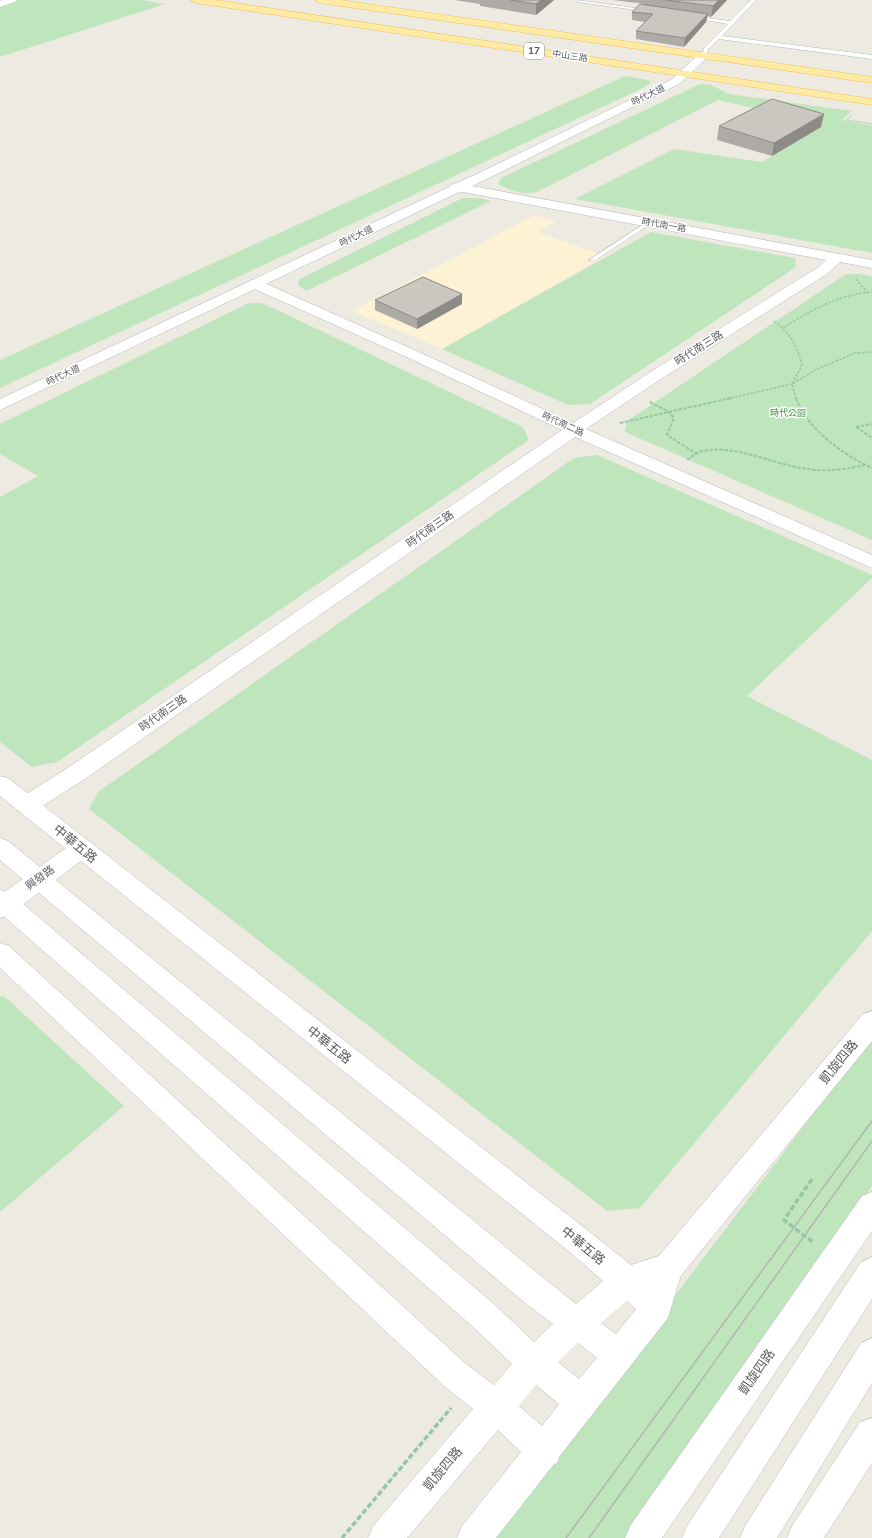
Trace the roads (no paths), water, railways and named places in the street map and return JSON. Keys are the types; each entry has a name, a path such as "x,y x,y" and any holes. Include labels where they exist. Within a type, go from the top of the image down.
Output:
{"main road":[{"name":"中山三路","path":"196,0 872,87"},
{"name":"中山三路","path":"232,0 695,64 872,80"},
{"name":"中山三路","path":"320,0 872,94"},
{"name":"中山三路","path":"307,5 695,64 872,102"}],"street":[{"path":"0,4 12,0"},
{"name":"時代大道","path":"0,405 456,187 489,173 675,82 695,64"},
{"name":"時代南一路","path":"456,187 872,264"},
{"name":"時代南三路","path":"26,805 74,775 574,430 658,374 822,271 836,258"},
{"name":"時代南二路","path":"255,284 416,356 574,430 872,562"},
{"name":"中華五路","path":"0,784 574,1238 657,1307"},
{"path":"0,847 535,1291 618,1355"},
{"name":"興發路","path":"2,904 39,879 80,848"},
{"path":"2,904 488,1320 534,1363 582,1402"},
{"path":"0,953 454,1374 496,1407 544,1451"},
{"name":"凱旋四路","path":"474,1538 657,1307 668,1268 872,1022"},
{"name":"凱旋四路","path":"642,1538 872,1206"},
{"name":"凱旋四路","path":"385,1538 534,1363 577,1323 626,1282 668,1268"},
{"path":"699,1538 872,1272"},
{"path":"756,1538 872,1354"},
{"path":"804,1538 872,1434"}],"lane":[{"path":"579,0 578,1 655,12"},
{"path":"695,64 706,49 754,0"},
{"path":"686,16 732,23"},
{"path":"718,37 872,57"},
{"path":"592,260 649,223"}],"tram line":[{"path":"566,1538 872,1121"},
{"path":"589,1538 872,1141"}],"park label":[{"name":"時代公園","path":"788,413"}]}
